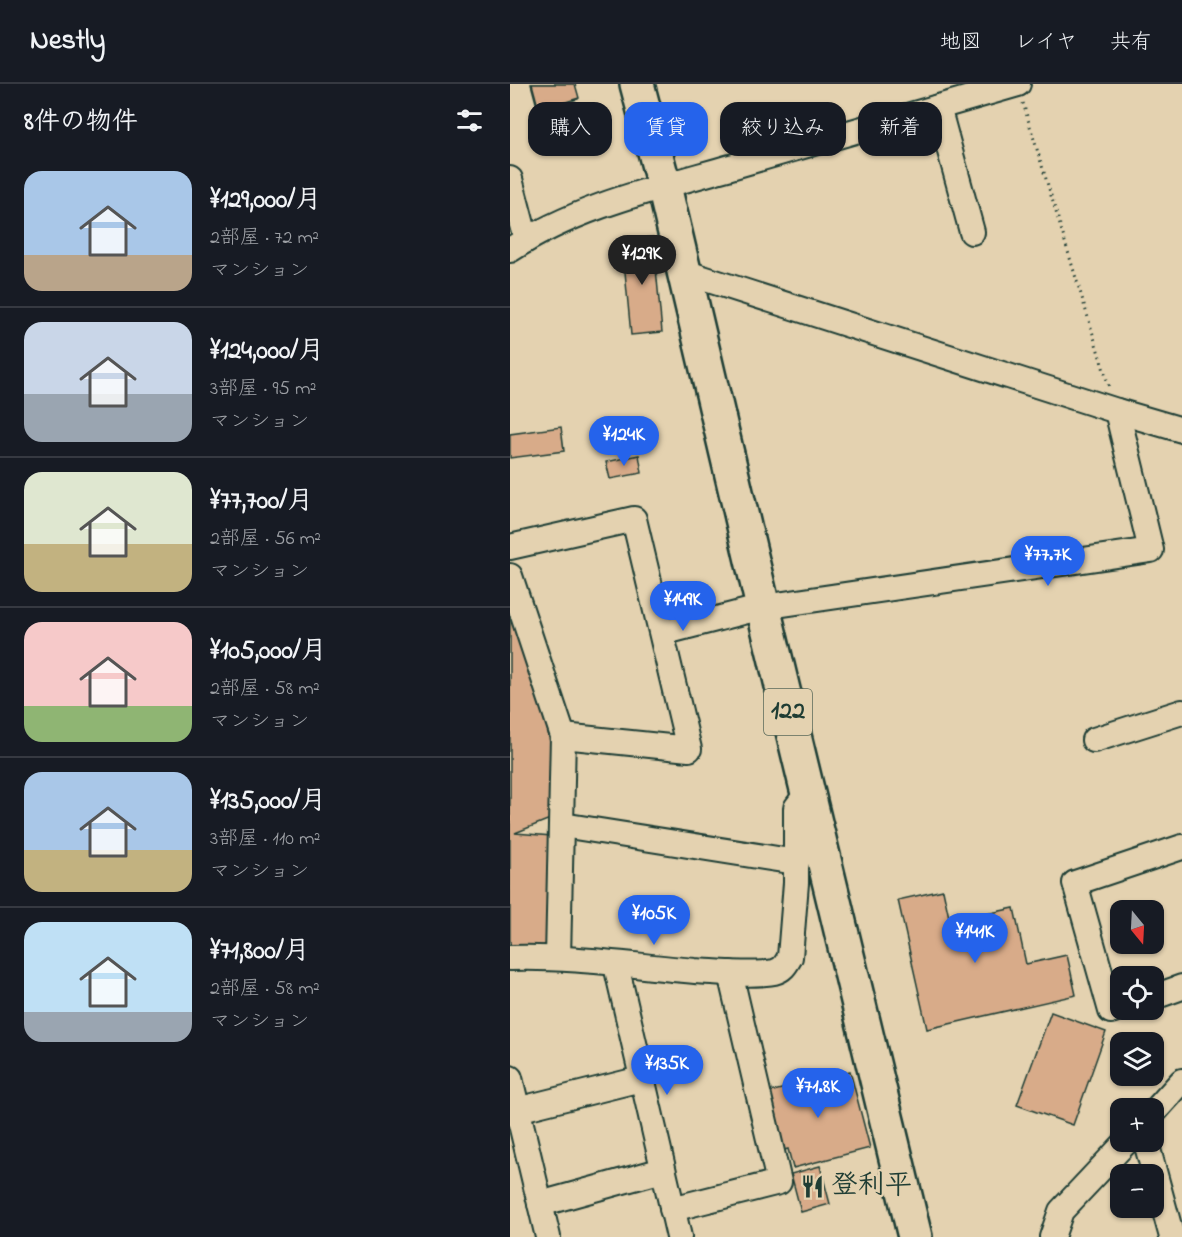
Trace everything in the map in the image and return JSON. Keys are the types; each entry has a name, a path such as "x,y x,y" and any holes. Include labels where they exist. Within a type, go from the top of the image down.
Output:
{"highway":[{"name":"122","path":"637,84 664,186 915,1237"}],"street":[{"path":"942,106 1017,84"},
{"path":"942,122 972,232"},
{"path":"510,179 518,245 553,225 577,215 664,186 858,130"},
{"path":"684,272 1182,430"},
{"path":"662,633 763,607 1151,550 1117,411"},
{"path":"510,547 634,519 689,749 563,736"},
{"path":"510,576 563,736 558,958"},
{"path":"1094,740 1182,712"},
{"path":"510,958 558,958 730,973 774,972 784,968 790,957 796,883 796,808 808,792"},
{"path":"562,825 796,862"},
{"path":"1110,1007 1075,883 1182,847"},
{"path":"616,964 679,1237"},
{"path":"672,1209 779,1182 730,973"},
{"path":"1164,993 1182,987"},
{"path":"548,1237 513,1098 641,1079"},
{"path":"1164,1101 1182,1082"},
{"path":"1052,1237 1061,1211 1117,1152"},
{"path":"1149,1152 1172,1237"},
{"path":"540,1204 663,1170"}],"path":[{"path":"1017,84 1117,411"}],"building":[{"path":"531,84 574,84 578,99 567,102 536,102"},
{"path":"532,84 575,84 579,98 566,102 537,102"},
{"path":"653,237 662,332 631,335 622,240"},
{"path":"561,427 564,451 510,458 510,434"},
{"path":"639,455 642,473 610,479 606,462"},
{"path":"510,605 538,684 551,747 555,817 515,833 552,836 550,945 510,948"},
{"path":"943,890 950,922 1014,908 1026,964 1067,955 1076,995 927,1029 898,900"},
{"path":"1051,1012 1106,1032 1073,1125 1017,1105"},
{"path":"850,1071 870,1148 793,1168 788,1149 781,1151 766,1093 797,1085 795,1079 820,1072 822,1079"},
{"path":"820,1166 830,1204 801,1212 791,1174"}],"place":[{"name":"登利平","path":"813,1186"}]}
